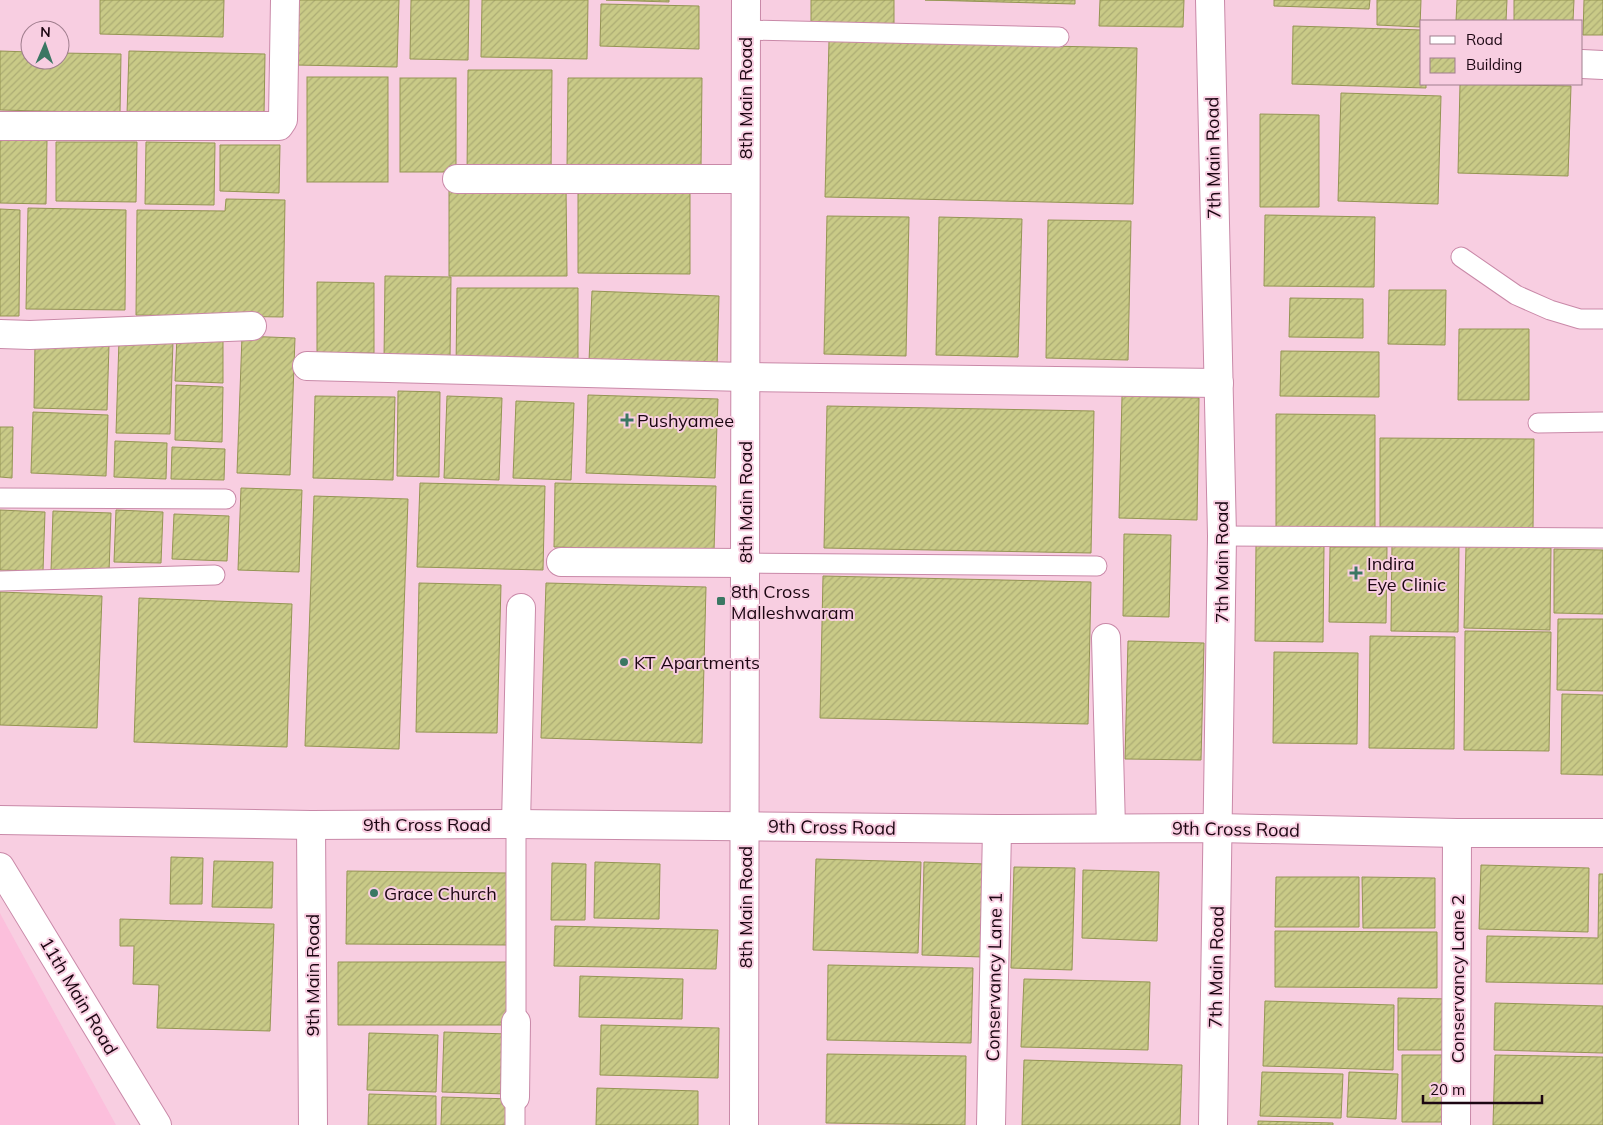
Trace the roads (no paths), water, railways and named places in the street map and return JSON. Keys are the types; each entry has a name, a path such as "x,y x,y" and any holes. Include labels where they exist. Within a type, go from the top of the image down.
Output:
{"street":[{"path":"0,126 280,126 283,120 285,0"},
{"name":"8th Main Road","path":"744,1125 746,0"},
{"name":"7th Main Road","path":"1210,0 1222,536 1213,1125"},
{"path":"1583,64 1603,65"},
{"path":"457,179 745,179"},
{"path":"0,334 30,335 252,326"},
{"path":"307,366 745,377 1219,383"},
{"path":"561,562 745,563"},
{"path":"516,824 521,608"},
{"path":"1106,638 1111,828"},
{"name":"9th Cross Road","path":"0,820 311,825 516,824 997,829 1218,828 1457,833 1603,833"},
{"name":"9th Main Road","path":"311,825 313,1125"},
{"name":"Conservancy Lane 1","path":"992,1125 997,829"},
{"name":"Conservancy Lane 2","path":"1456,1125 1457,833"},
{"name":"11th Main Road","path":"0,867 158,1125"},
{"path":"515,1097 516,1022"}],"lane":[{"path":"746,30 1059,37"},
{"path":"1461,257 1516,295 1550,310 1580,319 1603,318"},
{"path":"1538,423 1603,422"},
{"path":"0,498 226,499"},
{"path":"1222,536 1603,538"},
{"path":"745,563 1097,566"},
{"path":"0,581 215,575"},
{"path":"516,824 516,1022"},
{"path":"515,1097 515,1125"}],"place":[{"name":"Pushyamee","path":"627,420"},
{"name":"Indira Eye Clinic","path":"1356,573"},
{"name":"8th Cross Malleshwaram","path":"721,601"},
{"name":"KT Apartments","path":"624,662"},
{"name":"Grace Church","path":"374,893"}]}
